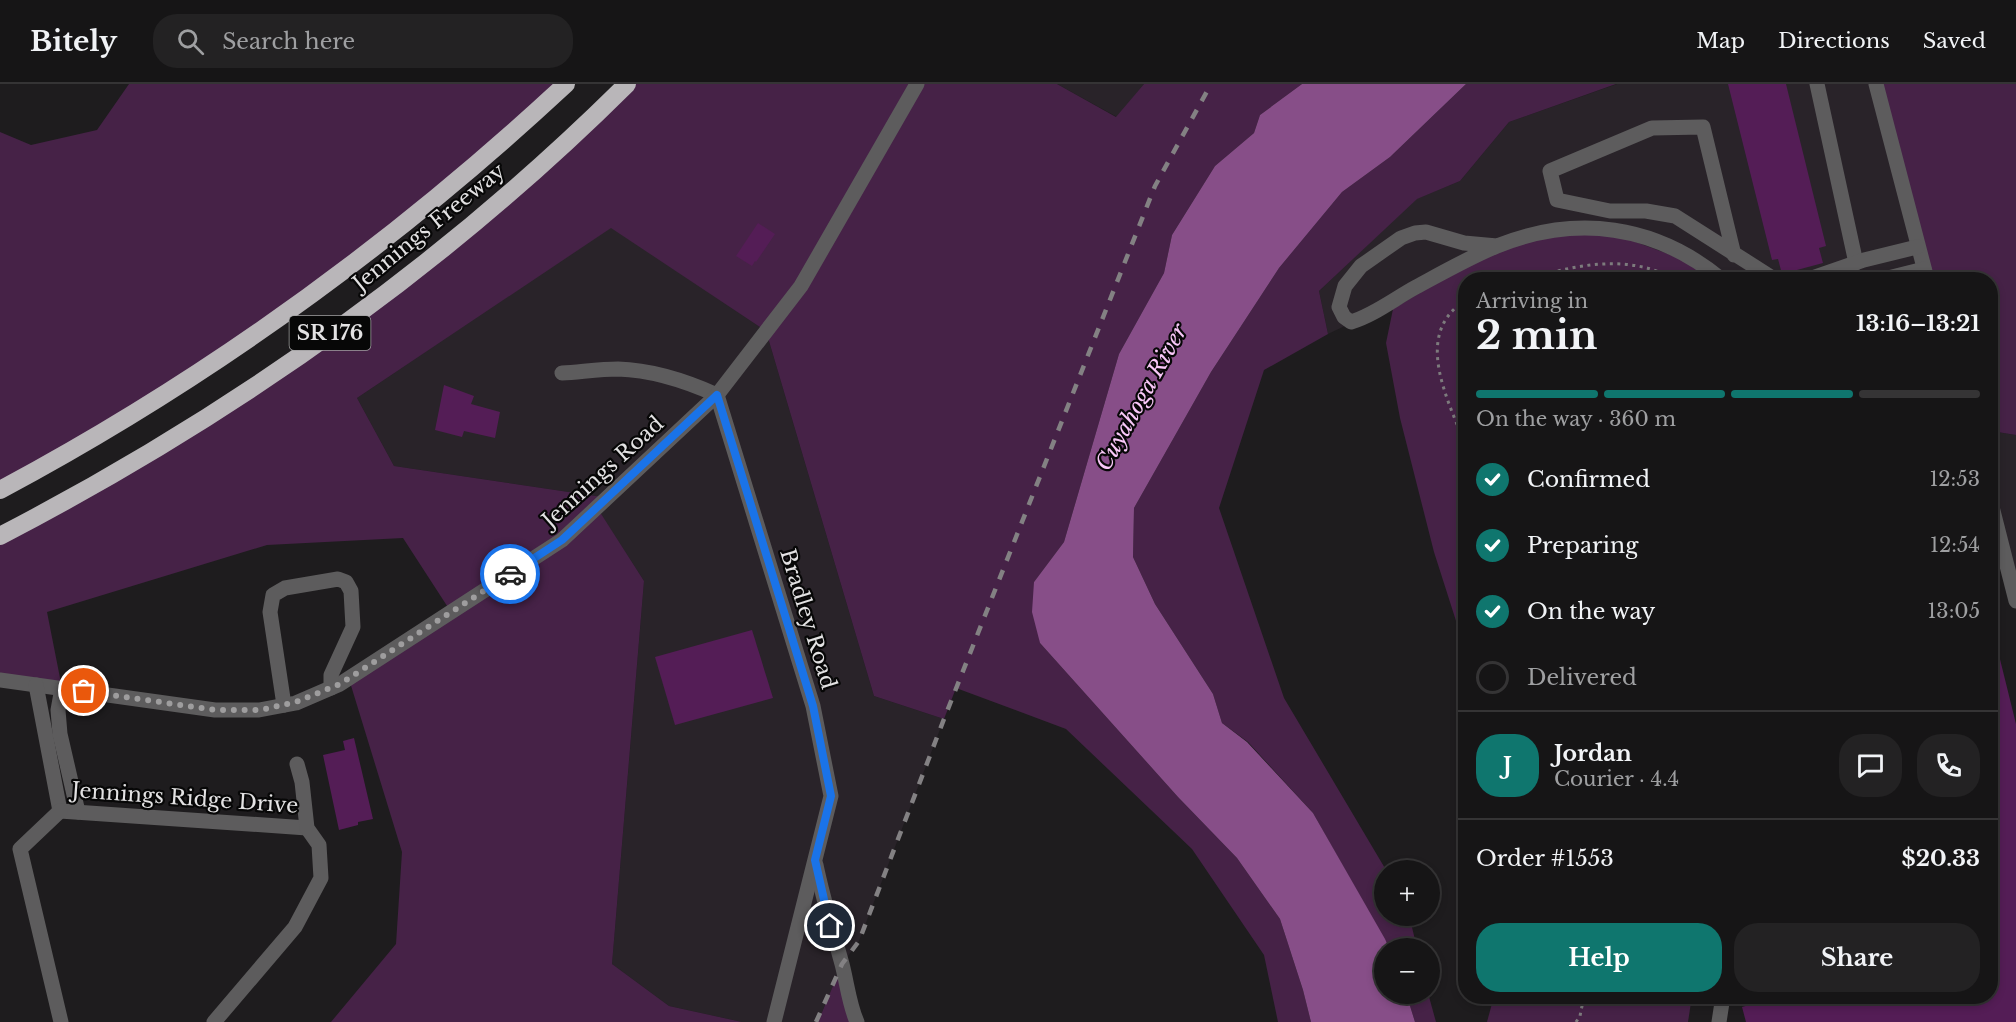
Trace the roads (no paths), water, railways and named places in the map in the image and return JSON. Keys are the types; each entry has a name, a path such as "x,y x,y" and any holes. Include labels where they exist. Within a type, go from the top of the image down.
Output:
{"highway":[{"name":"Jennings Freeway","path":"0,490 97,436 271,324 366,255 470,171 566,84"},
{"name":"Jennings Freeway","path":"0,536 98,484 158,448 230,402 353,317 480,217 550,157 627,84"}],"street":[{"name":"Jennings Road","path":"0,680 215,710 260,710 284,705 340,684 562,540 717,395 801,286 917,84"},
{"path":"1817,84 1856,263"},
{"path":"1876,84 1924,272"},
{"path":"1734,255 1703,127 1652,128 1550,171 1557,200 1610,211 1646,211 1675,216 1734,255 1762,272"},
{"path":"1497,246 1464,243 1426,232 1414,233 1401,238 1361,266 1345,286 1339,307 1344,317 1351,321 1361,319 1497,246 1533,234 1568,227 1597,228 1628,233 1673,248 1694,258 1712,272"},
{"path":"1830,272 1917,247"},
{"path":"562,373 618,369 651,372 687,382 717,395"},
{"name":"Bradley Road","path":"717,395 813,706 831,796 774,1022"},
{"path":"1998,530 2016,601"},
{"path":"284,705 270,612 273,595 285,588 338,579 346,582 351,591 353,627 331,675 331,688"},
{"path":"36,685 60,811 20,849 61,1022"},
{"path":"62,688 58,710 60,734 78,812"},
{"path":"214,1022 295,927 321,878 319,845 308,828 297,764"},
{"name":"Jennings Ridge Drive","path":"60,811 308,828"},
{"name":"Bradley Road","path":"815,860 824,906 855,1017"},
{"path":"1719,1022 1722,1004"}],"water":[{"name":"Cuyahoga River","path":"1302,84 1466,84 1390,157 1342,192 1279,268 1211,372 1134,508 1133,557 1155,604 1213,694 1222,723 1247,742 1313,813 1374,920 1374,926 1378,926 1384,938 1374,938 1374,1004 1409,1004 1415,1022 1311,1022 1280,919 1237,858 1178,797 1040,643 1032,612 1034,582 1064,542 1119,354 1164,273 1172,235 1215,166 1254,133 1260,115"}],"railway":[{"path":"816,1022 842,964 859,941 944,719 1155,186 1211,84"}]}
